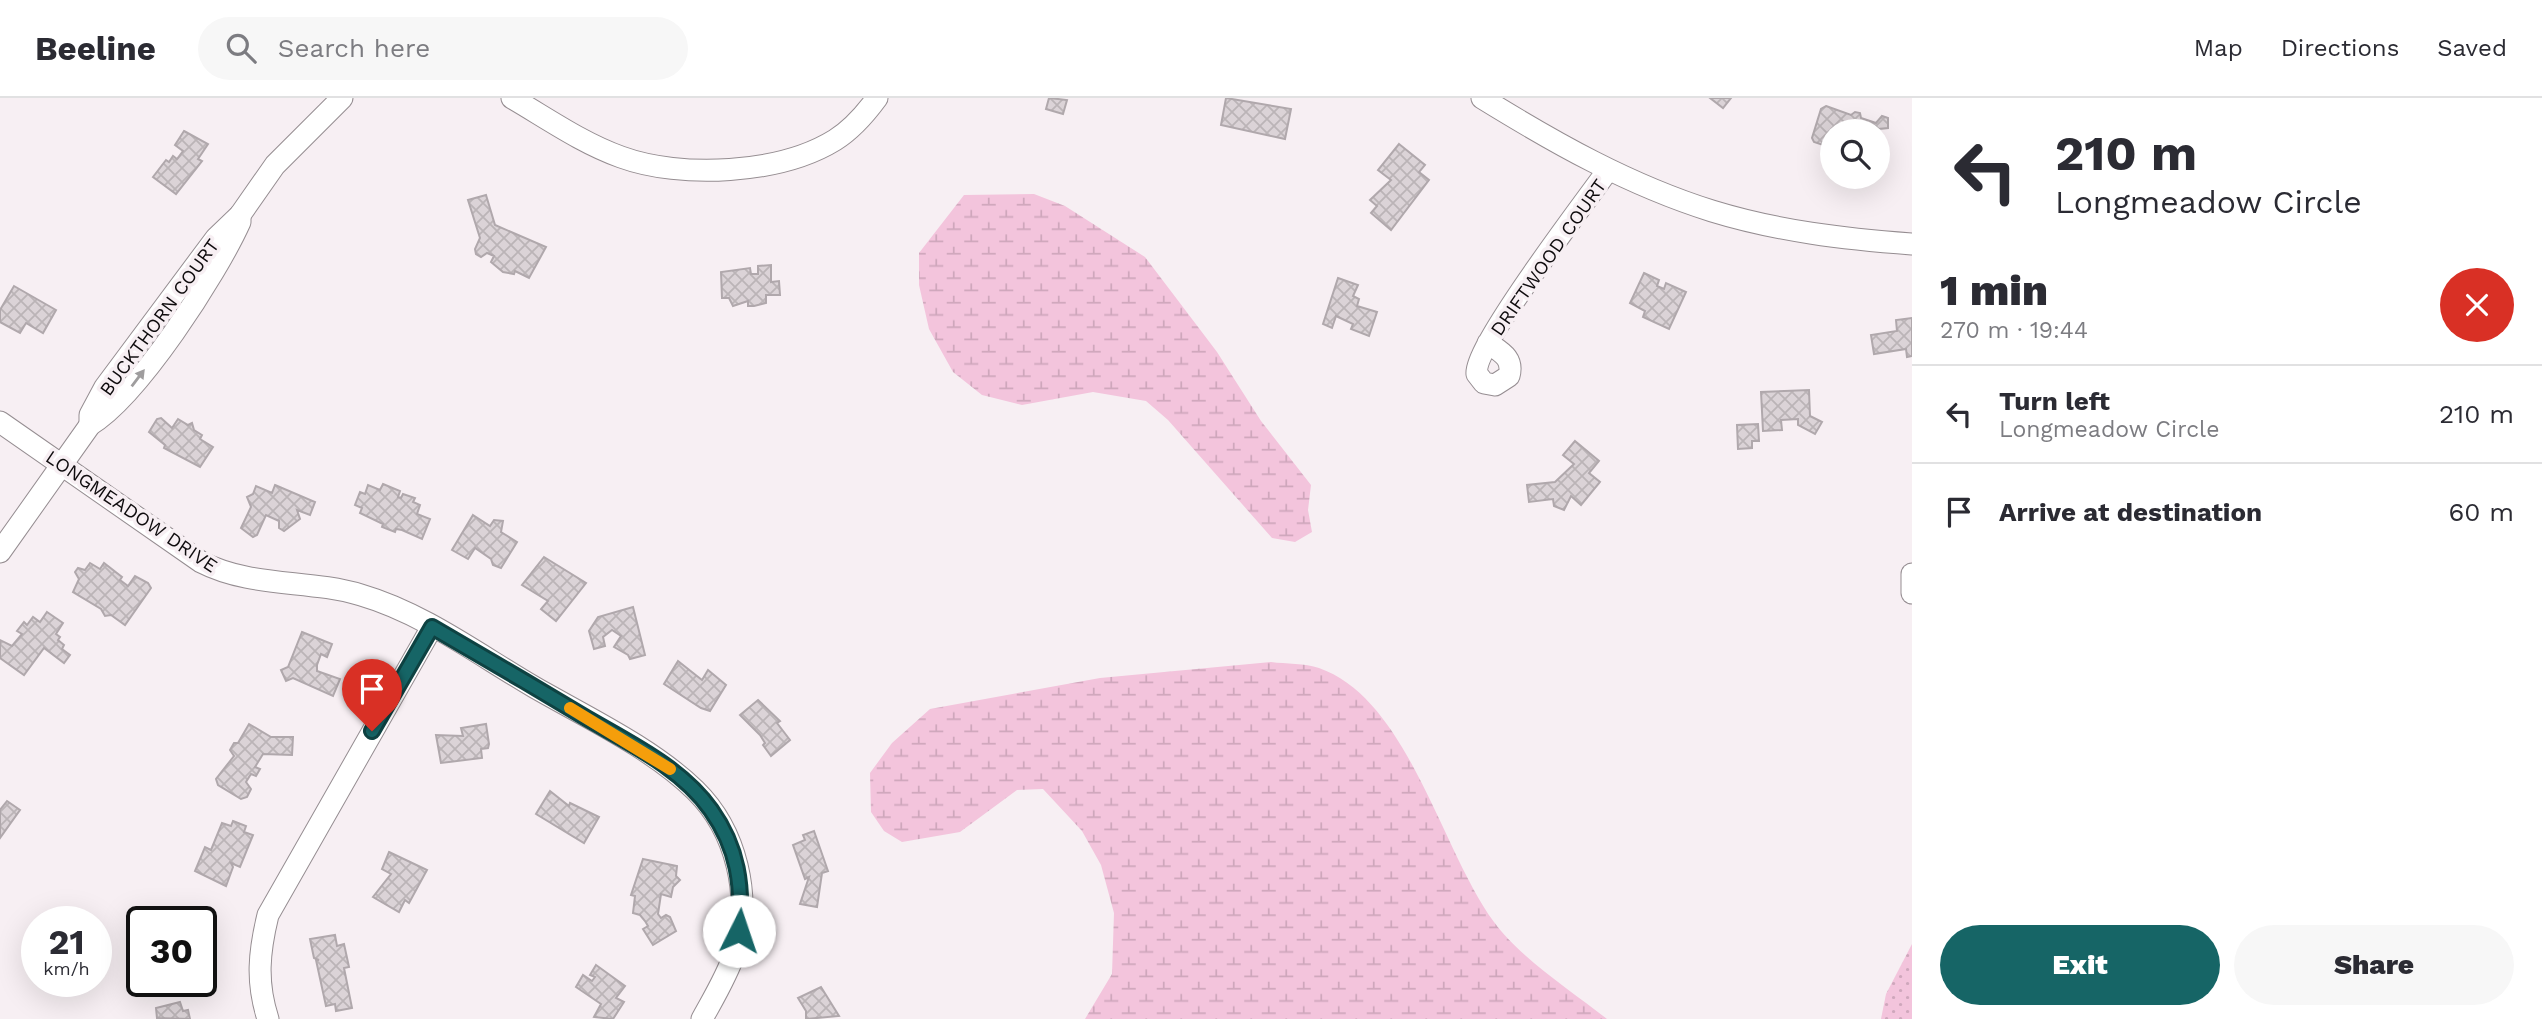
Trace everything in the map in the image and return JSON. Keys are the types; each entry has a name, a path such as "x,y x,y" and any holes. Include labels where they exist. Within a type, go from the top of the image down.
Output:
{"street":[{"name":"BUCKTHORN COURT","path":"0,552 90,425 121,399 218,267 240,222 240,215 275,165 342,98"},
{"path":"512,98 572,135 623,158 674,168 733,169 779,162 835,139 853,125 877,98"},
{"path":"1482,98 1608,170 1720,213 1834,238 1912,244"},
{"name":"DRIFTWOOD COURT","path":"1488,343 1608,170"},
{"name":"LONGMEADOW DRIVE","path":"0,422 201,562 220,571 262,581 359,594 387,604 432,627 670,769 696,791 712,811 737,861 742,898 735,952 702,1019"},
{"path":"1912,574 1912,593"},
{"path":"268,1019 258,981 260,946 268,915 305,845 432,627"}],"green space":[{"path":"1034,194 1065,206 1145,257 1217,352 1261,421 1311,485 1308,510 1312,532 1295,542 1272,538 1168,420 1146,401 1093,392 1022,405 982,395 953,372 929,329 919,285 919,253 964,195"},
{"path":"1271,662 1319,668 1350,685 1376,711 1400,743 1475,892 1494,922 1532,961 1607,1019 1085,1019 1112,974 1114,913 1101,865 1082,831 1043,789 1017,790 960,832 902,842 884,831 871,812 870,773 892,743 930,709 1100,678"},
{"path":"1912,944 1912,1019 1881,1019 1886,994"}],"building":[{"path":"1049,98 1067,100 1063,114 1046,109"},
{"path":"1226,98 1291,109 1285,139 1221,125"},
{"path":"1710,98 1731,98 1723,108"},
{"path":"1826,106 1851,115 1860,113 1864,119 1820,119 1820,144 1812,138 1821,109"},
{"path":"184,131 208,144 198,159 202,161 176,194 153,177 166,160 169,162 173,156 177,159 183,151 175,145"},
{"path":"1399,144 1425,165 1419,172 1429,180 1391,230 1371,213 1377,206 1370,200 1391,180 1378,170"},
{"path":"486,195 495,225 546,247 529,278 515,271 514,274 503,272 491,262 494,256 487,253 481,257 476,254 475,249 480,238 468,200"},
{"path":"771,265 771,282 779,281 780,295 766,295 766,303 754,306 748,306 748,301 733,306 729,298 722,298 721,272 750,268 751,274 758,274 758,266"},
{"path":"1644,273 1659,280 1657,286 1664,289 1666,283 1686,292 1669,329 1643,317 1645,311 1630,303"},
{"path":"1338,278 1358,285 1353,296 1359,299 1357,306 1377,312 1369,336 1351,329 1353,324 1336,316 1332,328 1323,324"},
{"path":"14,286 56,310 43,333 26,323 20,333 0,322 0,310"},
{"path":"1912,318 1912,356 1907,357 1906,349 1874,354 1871,335 1897,331 1896,320"},
{"path":"1809,390 1810,416 1822,422 1815,434 1798,425 1798,419 1781,420 1782,430 1763,431 1761,392"},
{"path":"161,418 172,428 178,419 188,425 192,423 194,430 202,435 200,439 213,447 200,467 164,448 165,445 149,432 157,419"},
{"path":"1758,424 1759,441 1752,441 1752,448 1738,449 1737,425"},
{"path":"1575,441 1599,461 1589,473 1600,482 1581,505 1571,496 1564,510 1554,506 1553,499 1529,502 1527,485 1555,482 1574,464 1563,455"},
{"path":"383,484 400,491 398,497 401,498 403,494 415,498 413,502 420,505 417,514 430,519 422,539 402,530 396,529 395,532 382,527 383,524 360,513 362,508 355,505 360,492 365,494 368,485 380,490"},
{"path":"275,485 315,502 310,515 297,510 300,519 284,531 279,528 279,521 266,515 257,535 253,537 241,528 251,507 247,497 253,494 256,486 272,493"},
{"path":"473,515 490,526 494,520 503,521 501,532 517,542 501,568 493,565 491,559 475,548 468,559 452,550"},
{"path":"544,557 586,583 556,621 541,609 548,601 522,585"},
{"path":"90,563 100,569 104,563 122,577 120,580 128,586 135,576 148,583 151,588 125,625 111,615 105,616 101,609 73,592 79,579 75,572 78,568 85,570"},
{"path":"633,607 645,655 630,659 614,647 621,636 612,630 603,637 605,646 594,649 589,631 598,617"},
{"path":"47,612 63,623 56,634 64,645 62,649 70,655 64,663 44,648 24,675 0,658 0,640 12,646 22,634 17,631 24,622 27,625 33,617 40,622"},
{"path":"302,632 332,644 327,657 321,654 317,671 340,679 333,696 293,678 286,681 281,670 288,667"},
{"path":"678,661 702,680 708,670 726,685 710,711 664,684"},
{"path":"758,700 780,721 777,723 790,740 771,756 760,735 740,715"},
{"path":"249,724 271,737 293,737 292,755 263,754 255,767 260,769 256,776 251,774 246,782 251,789 247,797 241,799 218,785 216,779 234,756 230,750 234,743 238,743"},
{"path":"486,724 489,744 488,748 481,749 482,758 441,763 436,735 463,736 461,728"},
{"path":"550,791 569,806 570,803 599,817 584,843 536,814"},
{"path":"7,801 20,810 0,838 0,810"},
{"path":"233,821 246,826 244,832 253,835 240,867 231,863 233,867 226,886 195,871 205,847 211,850 222,823 231,826"},
{"path":"814,831 828,871 822,873 817,907 800,904 809,877 805,879 793,845 805,840 803,835"},
{"path":"389,852 427,870 409,903 405,900 399,912 373,897 391,874 382,869"},
{"path":"643,859 677,866 676,876 680,880 673,887 671,897 661,894 658,914 661,918 666,915 670,917 676,931 653,945 643,929 648,926 645,921 640,915 633,913 635,896 631,895"},
{"path":"335,935 337,946 344,944 349,967 344,968 352,1008 336,1011 335,1004 326,1006 316,960 319,960 314,958 310,939"},
{"path":"596,965 625,986 616,998 624,1002 613,1019 594,1017 601,1004 576,987 583,975 592,981 595,977 590,975"},
{"path":"821,987 839,1016 806,1019 806,1011 798,998"},
{"path":"180,1002 183,1011 188,1010 190,1019 157,1018 156,1008"}],"slow traffic":[{"path":"570,708 670,769"}],"route":[{"path":"372,731 432,627 670,769 696,791 712,811 737,861 742,898 739,931"}]}
